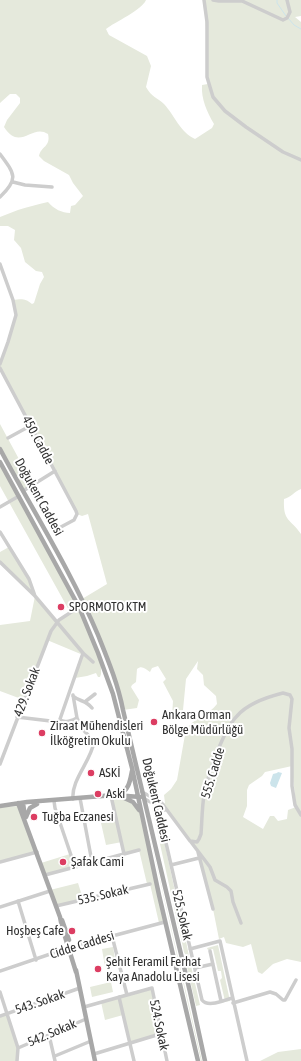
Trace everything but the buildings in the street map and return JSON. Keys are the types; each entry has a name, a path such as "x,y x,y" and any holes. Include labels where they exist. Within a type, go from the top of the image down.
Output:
{"main road":[{"name":"Doğukent Caddesi","path":"0,449 82,599 120,692 140,795 142,816 198,1061"},
{"name":"Doğukent Caddesi","path":"0,462 79,607 111,688 132,768 146,810 205,1061"},
{"path":"116,795 128,788 132,768"},
{"path":"116,795 134,803 142,816"},
{"path":"0,806 73,798 140,795"},
{"path":"21,804 37,804 45,802"},
{"path":"21,804 28,827"},
{"path":"21,804 50,891 64,924 80,988 95,1061"},
{"path":"26,819 30,808 37,804"}],"street":[{"path":"204,0 207,22 207,77 213,98 235,119 283,152 301,160"},
{"path":"213,0 219,2 242,1 276,17 285,19 290,12 287,0"},
{"path":"0,156 11,170 13,182 0,197"},
{"path":"13,182 25,185 52,186"},
{"path":"0,264 13,300 16,315 0,364"},
{"path":"0,278 4,275"},
{"name":"450. Cadde","path":"0,368 76,511 76,518 59,528"},
{"path":"8,438 30,426"},
{"path":"23,492 55,471"},
{"path":"0,507 19,496"},
{"path":"0,532 29,579 35,596"},
{"path":"0,562 35,596 83,653 93,662"},
{"path":"57,622 79,607"},
{"name":"429. Sokak","path":"0,764 50,633 57,622"},
{"path":"60,720 83,653"},
{"path":"70,690 77,699 86,701 92,708"},
{"name":"555. Cadde","path":"190,841 194,842 199,839 205,793 208,783 219,750 236,716 250,706 283,692 290,695 292,699 289,728 292,749 292,786 295,805 301,815"},
{"path":"86,701 95,694"},
{"path":"73,695 77,718 94,742 90,756 76,784 73,798"},
{"path":"65,705 74,701"},
{"path":"17,717 58,722 60,720 66,722 77,718"},
{"path":"116,795 124,854"},
{"path":"140,795 156,798 161,802 210,866 215,880 231,891 234,908 241,923"},
{"path":"140,795 168,811"},
{"path":"80,798 92,862"},
{"name":"525. Sokak","path":"156,798 154,803 161,822 190,949 204,1002 209,1004 232,998"},
{"path":"54,801 55,808 75,866"},
{"path":"146,810 149,804 154,803"},
{"path":"45,875 139,850"},
{"path":"198,851 213,909"},
{"path":"0,862 37,852"},
{"path":"171,865 199,858"},
{"name":"535. Sokak","path":"56,906 150,884"},
{"path":"0,907 50,891"},
{"path":"18,901 36,960"},
{"name":"Cidde Caddesi","path":"0,971 70,948 165,922"},
{"path":"84,1007 127,994 112,936"},
{"path":"190,949 220,941 247,1061"},
{"path":"210,951 221,1001"},
{"path":"195,968 213,964"},
{"path":"233,1003 270,992 276,994 282,1000 285,1000 296,980"},
{"name":"543. Sokak","path":"0,1016 80,988"},
{"name":"524. Sokak","path":"127,994 152,988 160,1034 167,1061"},
{"path":"0,992 18,1048 17,1061"},
{"path":"119,997 134,1061"},
{"name":"542. Sokak","path":"18,1048 86,1019"},
{"path":"94,1054 160,1034"},
{"path":"49,1035 55,1059 91,1040"}],"shaded area":[{"path":"0,0 146,0 144,4 134,12 106,29 109,35 147,56 151,66 146,87 148,91 164,104 185,132 195,139 212,128 214,124 202,95 202,85 208,84 204,0 301,0 301,16 295,17 301,22 301,489 284,499 284,506 286,516 301,534 301,962 287,959 273,964 262,974 258,972 251,944 243,947 226,943 224,937 219,939 213,909 197,851 163,804 165,803 164,795 171,789 177,780 186,729 193,722 214,708 217,704 216,696 204,685 203,675 197,669 198,661 186,679 183,710 180,716 172,717 173,701 163,682 166,679 158,666 152,668 150,672 140,667 137,669 136,682 131,687 139,700 137,708 123,710 120,692 82,599 107,584 88,514 82,516 77,514 0,368 16,315 13,300 23,299 32,304 34,303 40,284 44,277 42,272 36,271 25,262 21,248 14,240 15,230 8,226 0,226 0,217 18,210 48,202 58,210 70,213 71,206 75,205 83,196 69,175 44,161 39,156 48,142 48,134 37,132 21,137 15,137 4,127 7,120 20,103 20,98 16,94 10,94 0,103","holes":["292,766 296,807 288,810 287,819 278,821 274,816 270,816 263,829 243,817 247,806 247,790 249,785 262,776 265,772"]},
{"path":"0,424 33,485 23,491 0,449"},
{"path":"0,463 79,607 101,664 100,677 98,677 96,673 75,678 83,655 47,640 24,700 0,691 0,625 30,621 35,596 57,621 70,612 0,486"},
{"path":"9,547 29,579 35,596 0,562 0,552"},
{"path":"111,796 126,798 136,807 142,816 165,922 159,923 150,884 147,884 139,850 124,854 122,842 106,845 101,823 117,821"},
{"path":"142,802 202,1061 201,1061"},
{"path":"19,806 37,852 0,862 0,807"},
{"path":"154,806 160,822 184,934 182,935 183,937 185,936 189,956 186,956 184,952 152,808"},
{"path":"70,854 75,867 45,875 41,863"},
{"path":"78,883 83,899 56,906 50,890"},
{"path":"218,945 230,1001 220,1003 225,1001 220,980 222,978 221,971 218,971 213,949 208,950 207,948"},
{"path":"113,947 116,965 105,967 102,949"},
{"path":"189,957 200,1005 196,1006 185,958"},
{"path":"111,982 113,992 92,997 90,987"},
{"path":"152,988 160,1034 130,1043 123,1015 105,1020 101,1002"},
{"path":"7,1013 18,1048 17,1061 0,1061 0,1016"},
{"path":"301,1049 301,1061 260,1061 278,1052"}],"water":[{"path":"278,772 282,773 276,788 271,786 270,783 273,774"}],"waterway":[{"path":"277,0 277,3 286,16"},
{"path":"288,18 294,25 301,29"}],"place":[{"name":"SPORMOTO KTM","path":"61,607"},
{"name":"Ankara Orman Bölge Müdürlüğü","path":"154,722"},
{"name":"Ziraat Mühendisleri İlköğretim Okulu","path":"42,733"},
{"name":"ASKİ","path":"91,773"},
{"name":"Aski","path":"98,794"},
{"name":"Tuğba Eczanesi","path":"34,817"},
{"name":"Şafak Cami","path":"63,862"},
{"name":"Hoşbeş Cafe","path":"72,931"},
{"name":"Şehit Feramil Ferhat Kaya Anadolu Lisesi","path":"98,969"}]}
